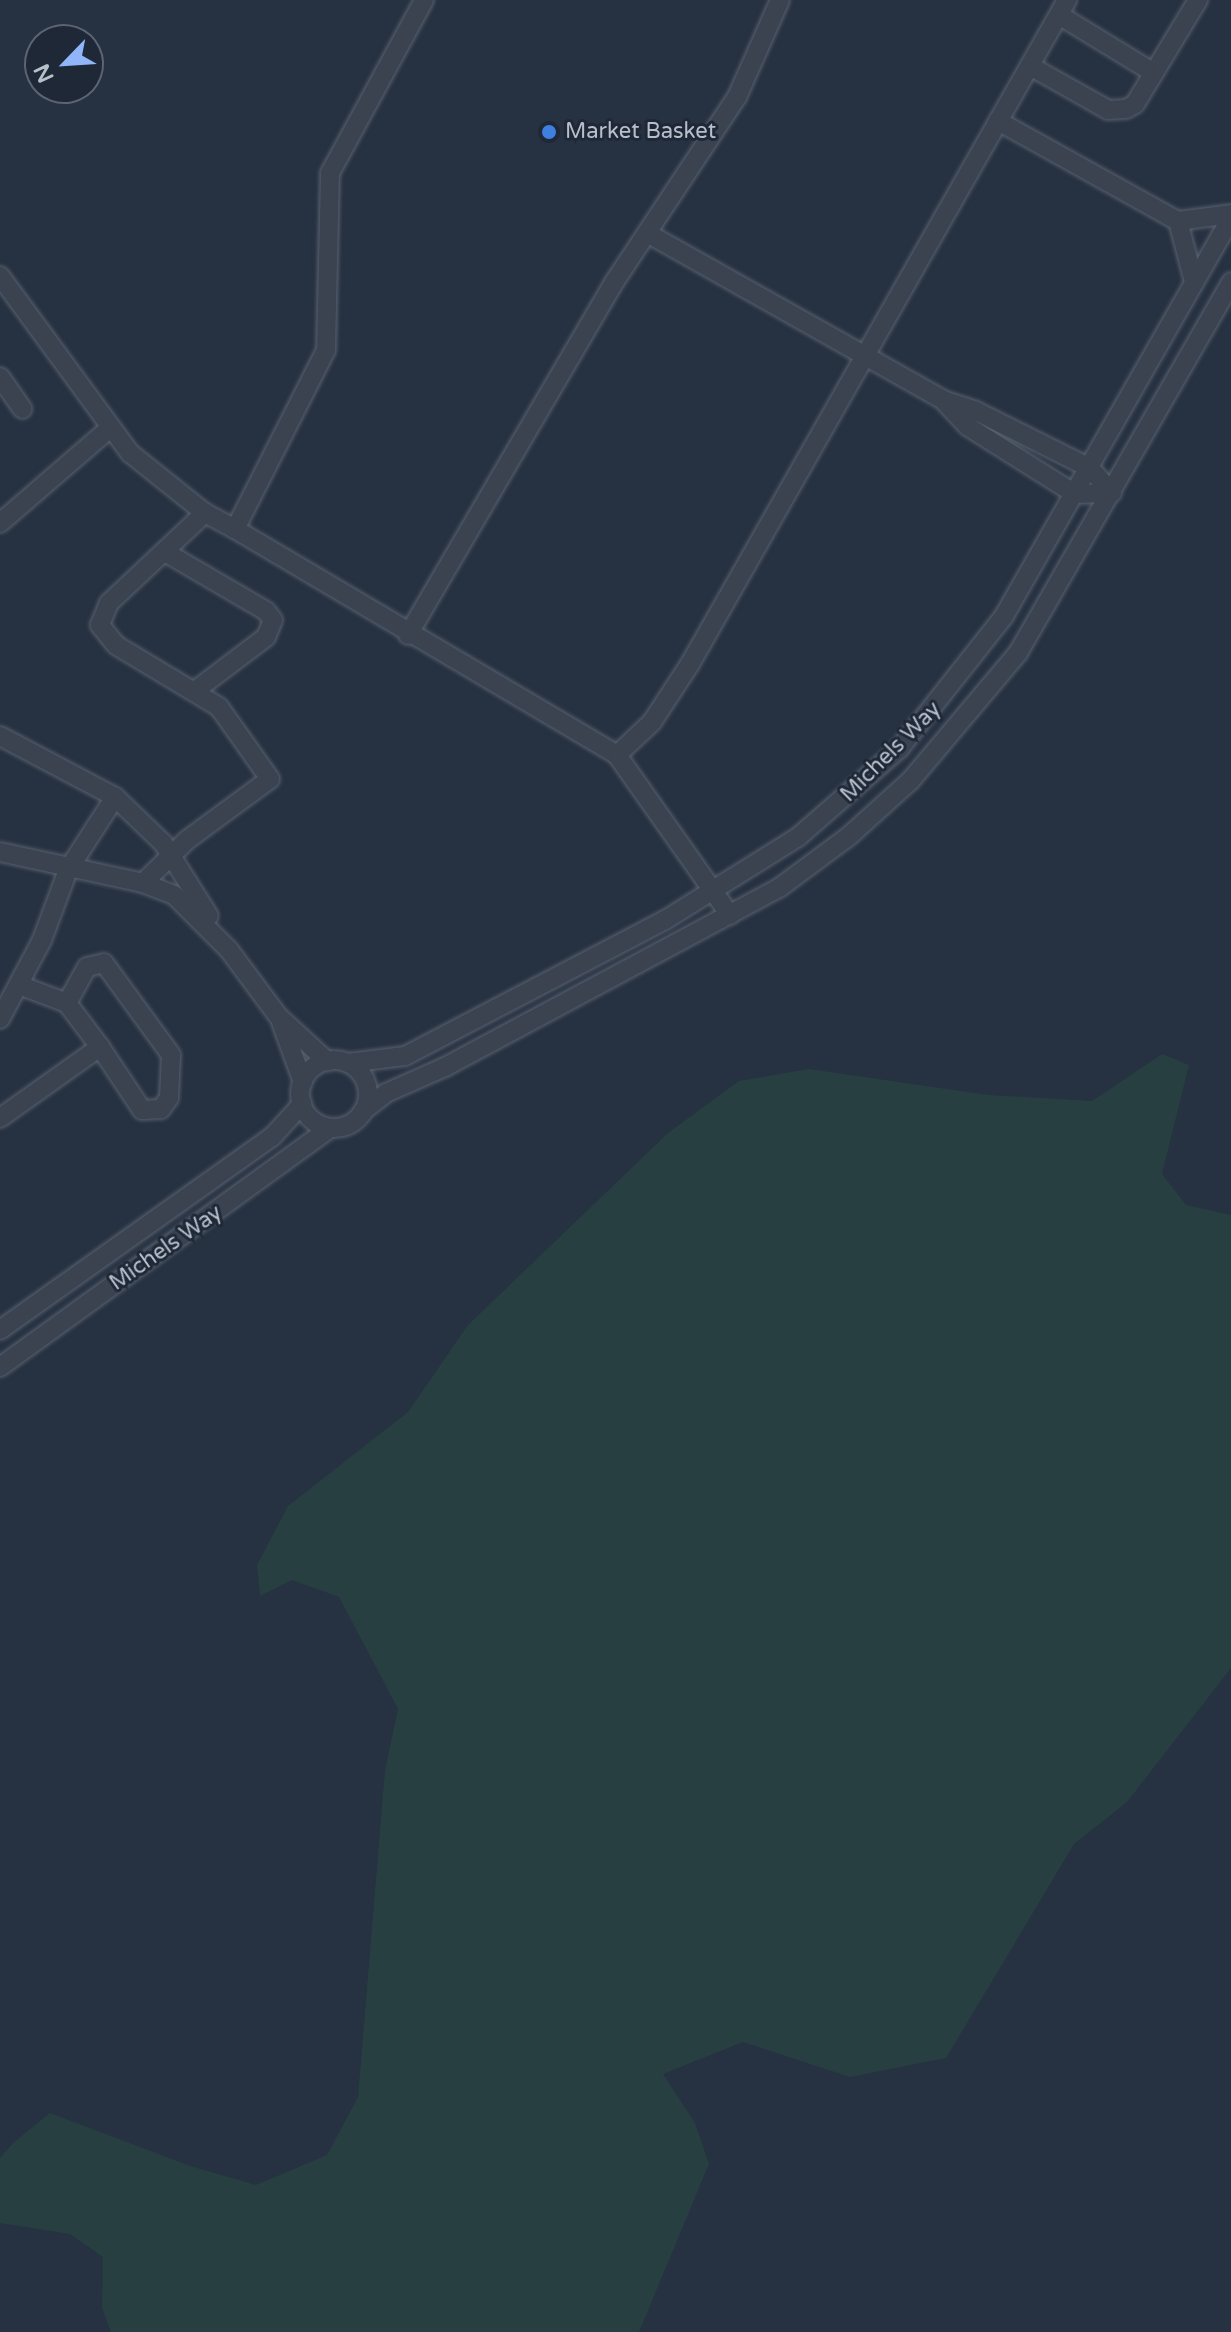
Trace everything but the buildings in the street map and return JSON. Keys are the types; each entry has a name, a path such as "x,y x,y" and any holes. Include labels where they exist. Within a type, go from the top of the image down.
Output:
{"street":[{"path":"235,529 326,350 330,173 424,0"},
{"path":"408,635 647,233 737,97 780,0"},
{"path":"1030,66 1117,111 1135,104 1198,0"},
{"path":"617,755 652,722 690,664 863,354 1063,7 1154,73"},
{"path":"998,121 1178,221 1231,216"},
{"name":"Michels Way","path":"348,1063 393,1059 420,1049 715,891 834,809 927,719 1004,616 1231,216"},
{"path":"1178,221 1188,244 1194,282"},
{"path":"647,233 943,400 976,411 1090,468 1112,493"},
{"path":"0,276 109,429 168,485 205,513 617,755 730,915"},
{"name":"Michels Way","path":"363,1111 386,1093 445,1067 730,915 848,837 947,742 1018,653 1231,282"},
{"path":"0,377 22,409"},
{"path":"943,400 967,426 1075,494 1112,493"},
{"path":"0,523 109,429"},
{"path":"143,883 173,858 187,840 270,779 219,707 196,690 116,645 100,625 109,603 205,513"},
{"path":"165,552 273,620 266,637 196,690"},
{"path":"0,736 115,797 173,858 229,950 278,1016 327,1061 348,1063 368,1090 363,1111 349,1125 330,1128 312,1120 302,1104 303,1082 278,1016"},
{"path":"0,1019 19,985 68,870 115,797"},
{"path":"0,852 68,870 143,883 190,907 229,950"},
{"path":"19,985 67,1003 142,1110 161,1109 169,1098 171,1055 104,963 87,967 67,1003"},
{"path":"0,1118 100,1047"},
{"path":"303,1082 327,1061"},
{"name":"Michels Way","path":"0,1330 272,1137 302,1104"},
{"name":"Michels Way","path":"0,1367 330,1128"}],"green space":[{"path":"1162,1054 1189,1065 1162,1174 1186,1205 1231,1215 1231,1668 1127,1802 1074,1844 946,2058 850,2077 743,2042 663,2074 695,2123 709,2164 639,2332 111,2332 102,2308 103,2257 70,2234 0,2223 0,2158 13,2143 50,2113 190,2166 256,2185 327,2155 358,2097 385,1770 398,1709 339,1597 292,1580 260,1596 257,1565 288,1506 408,1412 468,1325 668,1133 739,1081 809,1069 988,1095 1092,1101"}],"place":[{"name":"Market Basket","path":"549,132"}]}
